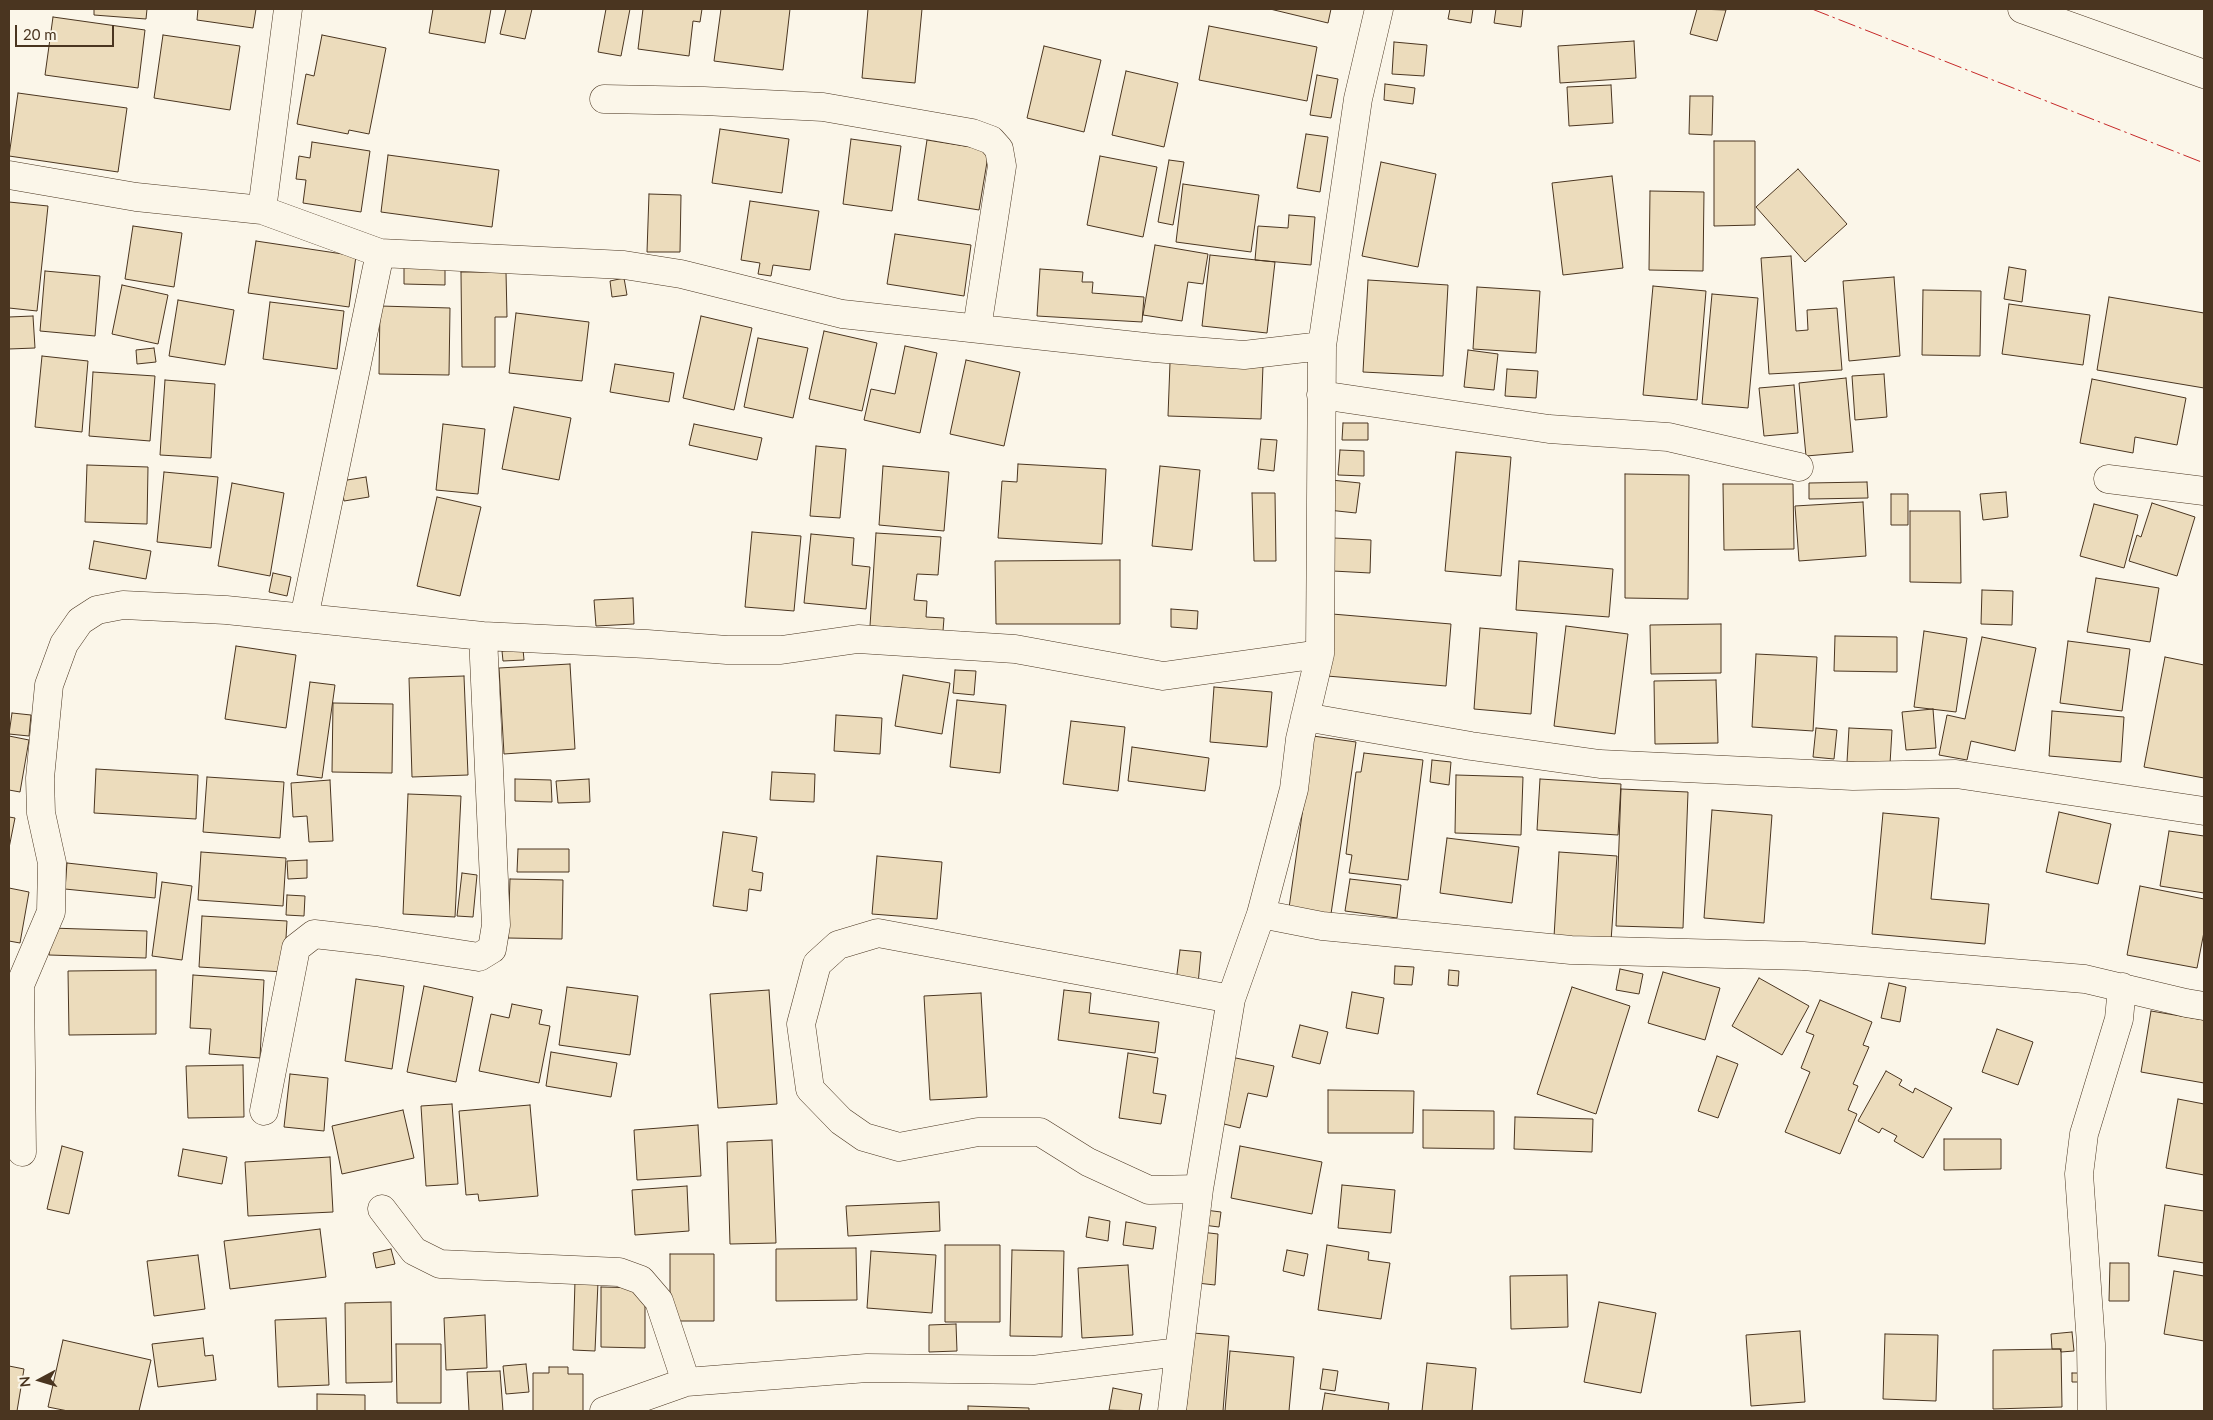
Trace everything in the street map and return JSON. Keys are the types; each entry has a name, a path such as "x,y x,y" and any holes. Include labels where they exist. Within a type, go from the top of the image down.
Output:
{"street":[{"path":"262,210 288,9"},
{"path":"1172,1411 1199,1189 1231,999 1261,914 1294,789 1305,717 1320,654 1322,346 1358,99 1379,9"},
{"path":"2022,9 2204,74"},
{"path":"604,99 704,101 823,108 972,133 991,140 999,149 1002,166 977,328"},
{"path":"9,175 136,197 262,210 380,253 624,265 680,274 842,314 1154,348 1244,355 1322,346"},
{"path":"304,618 380,253"},
{"path":"1321,395 1549,429 1668,438 1799,467"},
{"path":"2108,479 2204,491"},
{"path":"22,1152 15,985 51,912 52,863 41,813 40,778 49,685 64,644 80,621 97,610 123,605 226,610 483,636 727,650 781,650 858,639 1015,649 1163,676 1320,654"},
{"path":"264,1111 296,948 314,934 376,941 479,957 492,949 496,925 483,636"},
{"path":"1305,717 1471,746 1600,764 1853,776 1956,774 2204,811"},
{"path":"1261,914 1322,926 1571,950 1802,956 2085,979 2204,1006"},
{"path":"1199,1189 1149,1190 1088,1162 1040,1132 978,1132 899,1147 864,1137 841,1121 810,1089 801,1024 817,964 838,945 878,933 1231,999"},
{"path":"2092,1411 2091,1344 2079,1174 2084,1134 2119,1019 2122,987"},
{"path":"382,1209 414,1251 440,1264 619,1272 641,1280 659,1301 686,1382"},
{"path":"604,1411 686,1382 867,1368 1033,1370 1180,1352"}],"building":[{"path":"94,9 147,9 146,19 94,15"},
{"path":"198,9 256,9 253,28 197,20"},
{"path":"433,9 491,9 485,43 429,33"},
{"path":"506,9 532,9 525,39 500,34"},
{"path":"606,9 630,9 621,56 598,52"},
{"path":"643,9 702,9 700,22 693,21 689,56 638,49"},
{"path":"721,9 790,9 783,70 714,61"},
{"path":"868,9 922,9 915,83 862,78"},
{"path":"1270,9 1331,9 1328,23"},
{"path":"1450,9 1473,9 1471,23 1448,19"},
{"path":"1496,9 1523,9 1521,27 1494,23"},
{"path":"1697,9 1726,10 1717,41 1690,34"},
{"path":"53,17 145,30 138,88 45,75"},
{"path":"1209,26 1317,47 1307,101 1199,80"},
{"path":"163,35 240,46 230,110 154,98"},
{"path":"322,35 386,48 369,134 349,130 348,134 297,124 306,74 314,76"},
{"path":"1634,41 1636,78 1560,83 1558,46"},
{"path":"1394,42 1427,45 1424,76 1392,74"},
{"path":"1044,46 1101,60 1084,132 1027,118"},
{"path":"1126,71 1178,83 1164,147 1112,135"},
{"path":"1317,75 1338,79 1331,118 1310,115"},
{"path":"1385,84 1415,88 1413,104 1384,100"},
{"path":"1611,85 1613,123 1569,126 1567,87"},
{"path":"18,93 127,108 118,172 9,156"},
{"path":"1690,96 1713,96 1712,135 1689,134"},
{"path":"720,129 789,139 782,193 712,183"},
{"path":"1306,134 1328,137 1320,192 1297,188"},
{"path":"851,139 901,146 892,211 843,204"},
{"path":"927,140 989,150 979,210 918,200"},
{"path":"1714,141 1755,141 1755,225 1714,226"},
{"path":"312,142 370,151 361,212 303,203 306,180 296,179 299,156 310,158"},
{"path":"388,155 499,170 492,227 381,212"},
{"path":"1100,156 1157,167 1143,237 1087,225"},
{"path":"1169,160 1184,162 1173,225 1158,222"},
{"path":"1381,162 1436,174 1418,267 1362,256"},
{"path":"1798,169 1847,224 1805,262 1756,207"},
{"path":"1612,176 1623,268 1563,275 1552,183"},
{"path":"1183,184 1259,195 1251,252 1176,242"},
{"path":"1650,191 1704,192 1703,271 1649,270"},
{"path":"649,194 681,195 680,252 647,252"},
{"path":"750,201 819,211 810,270 773,265 771,276 758,274 760,263 741,260"},
{"path":"9,202 48,206 37,311 9,308"},
{"path":"1289,215 1315,217 1311,265 1255,260 1258,226 1288,228"},
{"path":"133,226 182,233 174,287 125,279"},
{"path":"895,234 971,245 964,296 887,284"},
{"path":"256,241 356,256 349,307 248,293"},
{"path":"1155,245 1208,254 1203,284 1188,282 1182,321 1143,315"},
{"path":"1210,255 1275,262 1267,333 1202,326"},
{"path":"1791,256 1796,331 1808,330 1807,310 1837,308 1842,370 1769,374 1761,258"},
{"path":"404,265 445,266 445,285 404,284"},
{"path":"2009,267 2026,270 2022,302 2004,299"},
{"path":"1040,269 1083,272 1082,282 1093,282 1092,293 1144,297 1142,322 1037,316"},
{"path":"45,271 100,276 95,336 40,331"},
{"path":"461,272 506,272 507,317 495,317 495,367 462,367"},
{"path":"1894,277 1900,356 1849,361 1843,281"},
{"path":"624,278 627,295 612,297 610,281"},
{"path":"1368,280 1448,285 1443,376 1363,372"},
{"path":"122,285 168,295 158,344 112,334"},
{"path":"1653,286 1706,291 1697,400 1643,395"},
{"path":"1477,287 1540,291 1536,353 1473,349"},
{"path":"1923,290 1981,291 1980,356 1922,355"},
{"path":"1712,294 1758,298 1748,408 1702,404"},
{"path":"2109,297 2204,313 2204,388 2097,370"},
{"path":"178,300 234,310 225,365 169,356"},
{"path":"270,302 344,311 337,369 263,359"},
{"path":"2009,304 2090,315 2083,365 2002,354"},
{"path":"380,306 450,308 449,375 379,374"},
{"path":"516,313 589,322 582,381 509,373"},
{"path":"33,316 35,348 9,349 9,317"},
{"path":"701,316 752,328 734,410 683,398"},
{"path":"824,331 877,343 862,411 809,399"},
{"path":"758,338 808,348 793,418 744,407"},
{"path":"905,346 937,353 920,433 864,420 871,389 895,394"},
{"path":"154,348 156,362 137,364 136,350"},
{"path":"1468,350 1498,354 1494,390 1464,387"},
{"path":"42,356 88,361 82,432 35,427"},
{"path":"966,360 1020,372 1004,446 950,434"},
{"path":"1170,363 1263,365 1261,419 1168,416"},
{"path":"615,364 674,373 669,402 610,392"},
{"path":"1507,369 1538,371 1536,398 1505,396"},
{"path":"93,372 155,376 150,441 89,436"},
{"path":"1884,374 1887,417 1855,420 1852,376"},
{"path":"1846,378 1853,452 1806,456 1799,383"},
{"path":"2092,379 2186,398 2177,445 2135,437 2133,453 2080,443"},
{"path":"165,380 215,384 211,458 160,455"},
{"path":"1794,385 1798,433 1764,436 1759,388"},
{"path":"514,407 571,418 559,480 502,469"},
{"path":"1343,423 1368,423 1368,440 1342,440"},
{"path":"443,424 485,429 478,494 436,490"},
{"path":"694,424 762,438 757,460 689,445"},
{"path":"1261,439 1277,440 1274,471 1258,469"},
{"path":"816,446 846,449 840,518 810,516"},
{"path":"1340,450 1364,451 1364,476 1338,475"},
{"path":"1456,452 1511,457 1501,576 1445,571"},
{"path":"1018,464 1106,469 1102,544 998,538 1002,481 1017,482"},
{"path":"87,465 148,467 147,524 85,522"},
{"path":"883,466 949,472 944,531 879,525"},
{"path":"1160,466 1200,470 1192,550 1152,546"},
{"path":"164,472 218,477 211,548 157,542"},
{"path":"1625,474 1689,475 1688,599 1625,598"},
{"path":"366,477 369,497 344,501 341,481"},
{"path":"1331,480 1360,483 1356,513 1328,510"},
{"path":"1867,482 1868,498 1809,499 1809,483"},
{"path":"232,483 284,493 270,576 218,566"},
{"path":"1723,484 1793,484 1794,549 1724,550"},
{"path":"2006,492 2008,517 1983,520 1980,494"},
{"path":"1252,493 1275,493 1276,561 1254,561"},
{"path":"1891,494 1908,494 1908,525 1891,525"},
{"path":"437,497 481,507 460,596 417,586"},
{"path":"1863,502 1866,556 1799,561 1795,506"},
{"path":"2152,503 2195,517 2177,576 2129,561 2137,535 2141,537"},
{"path":"2094,504 2138,515 2124,568 2080,556"},
{"path":"1910,511 1960,511 1961,583 1910,582"},
{"path":"752,532 801,536 794,611 745,607"},
{"path":"876,533 941,537 938,575 917,574 914,600 927,601 926,617 944,618 943,631 870,626"},
{"path":"811,534 854,538 852,565 870,567 866,609 804,603"},
{"path":"1334,538 1371,540 1370,573 1333,571"},
{"path":"94,541 151,551 146,579 89,569"},
{"path":"1120,560 1120,624 996,624 995,561"},
{"path":"1519,561 1613,569 1609,617 1516,610"},
{"path":"273,573 291,577 287,596 269,592"},
{"path":"2096,578 2159,588 2150,642 2087,632"},
{"path":"1982,590 2013,591 2012,625 1981,624"},
{"path":"633,598 634,624 596,626 594,600"},
{"path":"1171,609 1198,611 1197,629 1171,627"},
{"path":"1332,614 1451,624 1446,686 1327,676"},
{"path":"1721,624 1721,673 1651,674 1650,625"},
{"path":"1566,626 1628,634 1615,734 1554,726"},
{"path":"1480,628 1537,633 1531,714 1474,709"},
{"path":"1924,631 1967,638 1956,712 1914,707"},
{"path":"1835,636 1897,637 1897,672 1834,671"},
{"path":"1982,637 2036,648 2015,751 1971,741 1967,760 1939,755 1947,715 1965,719"},
{"path":"2068,641 2130,649 2122,711 2060,703"},
{"path":"236,646 296,655 286,728 225,719"},
{"path":"523,649 524,660 503,661 502,651"},
{"path":"1756,654 1817,657 1813,731 1752,727"},
{"path":"2165,657 2204,665 2204,778 2144,767"},
{"path":"570,664 575,749 504,754 499,668"},
{"path":"955,670 976,671 974,695 953,693"},
{"path":"903,675 950,683 942,734 895,726"},
{"path":"464,676 468,775 412,777 409,678"},
{"path":"1716,680 1718,743 1655,744 1654,681"},
{"path":"310,682 335,685 322,778 297,775"},
{"path":"1214,687 1272,692 1267,747 1210,742"},
{"path":"957,700 1006,705 1000,773 950,767"},
{"path":"333,703 393,704 392,773 332,772"},
{"path":"1933,709 1936,748 1906,750 1902,712"},
{"path":"2052,711 2124,717 2121,762 2049,756"},
{"path":"12,713 31,715 29,736 9,734"},
{"path":"836,715 882,718 880,754 834,751"},
{"path":"1071,721 1125,727 1118,791 1063,784"},
{"path":"1816,728 1837,730 1834,759 1813,757"},
{"path":"1849,728 1892,730 1890,764 1847,762"},
{"path":"9,736 29,740 20,792 9,790"},
{"path":"1313,736 1356,742 1331,914 1289,908"},
{"path":"1132,747 1209,758 1205,791 1128,781"},
{"path":"1364,753 1423,760 1408,880 1349,873 1352,855 1346,854 1356,772 1361,772"},
{"path":"1432,760 1451,762 1449,785 1430,782"},
{"path":"96,769 198,775 196,819 94,813"},
{"path":"772,772 815,774 814,802 770,800"},
{"path":"1456,775 1523,777 1521,835 1455,833"},
{"path":"207,777 284,782 280,838 203,832"},
{"path":"515,779 551,780 552,802 515,801"},
{"path":"589,779 590,802 558,803 556,781"},
{"path":"1540,779 1621,784 1618,835 1537,830"},
{"path":"330,780 333,841 309,842 307,816 293,817 291,783"},
{"path":"1621,789 1688,792 1683,928 1616,926"},
{"path":"408,794 461,796 455,917 403,914"},
{"path":"1712,810 1772,815 1764,923 1704,918"},
{"path":"2059,812 2111,824 2098,884 2046,872"},
{"path":"1883,813 1939,818 1931,899 1989,904 1985,944 1872,934"},
{"path":"9,817 15,818 9,848"},
{"path":"2169,831 2204,836 2204,893 2160,886"},
{"path":"723,832 757,837 752,871 763,873 761,891 749,889 747,911 713,906"},
{"path":"1447,838 1519,847 1512,903 1440,893"},
{"path":"518,849 569,849 569,872 517,872"},
{"path":"201,852 286,858 283,906 198,900"},
{"path":"1559,852 1617,856 1611,941 1554,937"},
{"path":"877,856 942,862 937,919 872,914"},
{"path":"307,860 307,878 288,879 287,861"},
{"path":"67,863 157,873 155,898 65,889"},
{"path":"462,873 477,875 473,917 457,916"},
{"path":"510,879 563,880 562,939 508,938"},
{"path":"1350,879 1401,885 1397,918 1345,911"},
{"path":"162,882 192,886 182,960 152,956"},
{"path":"2140,886 2204,899 2204,932 2197,968 2127,955"},
{"path":"9,888 29,892 20,943 9,941"},
{"path":"287,895 305,896 304,916 286,915"},
{"path":"202,916 287,921 284,972 199,967"},
{"path":"50,928 147,931 146,958 49,955"},
{"path":"1180,950 1201,952 1198,984 1176,982"},
{"path":"1395,966 1414,967 1412,985 1394,984"},
{"path":"1620,969 1643,974 1639,994 1616,990"},
{"path":"156,970 156,1034 69,1035 68,971"},
{"path":"1449,970 1459,971 1458,986 1448,985"},
{"path":"1663,972 1720,988 1705,1040 1648,1023"},
{"path":"193,975 264,980 260,1058 209,1054 211,1029 190,1028"},
{"path":"1759,978 1809,1006 1782,1055 1732,1026"},
{"path":"356,979 404,986 392,1069 345,1061"},
{"path":"1889,983 1906,987 1900,1022 1881,1018"},
{"path":"424,986 473,997 456,1082 407,1072"},
{"path":"567,987 638,996 630,1055 559,1045"},
{"path":"1572,987 1630,1006 1596,1114 1537,1094"},
{"path":"769,990 777,1104 718,1108 710,994"},
{"path":"1064,990 1091,993 1089,1013 1159,1022 1155,1053 1058,1040"},
{"path":"1352,992 1384,998 1378,1034 1346,1028"},
{"path":"981,993 987,1097 930,1100 924,996"},
{"path":"1820,1000 1872,1022 1863,1045 1869,1047 1853,1084 1858,1086 1848,1110 1857,1114 1840,1154 1785,1132 1810,1072 1801,1068 1814,1035 1806,1032"},
{"path":"512,1004 542,1010 539,1024 550,1026 539,1083 479,1071 491,1014 509,1018"},
{"path":"2151,1011 2204,1020 2204,1083 2141,1072"},
{"path":"1300,1025 1328,1032 1320,1064 1292,1057"},
{"path":"1997,1029 2033,1042 2018,1085 1982,1072"},
{"path":"551,1052 617,1063 611,1097 546,1086"},
{"path":"1128,1053 1158,1058 1153,1093 1166,1095 1161,1124 1119,1118"},
{"path":"1717,1056 1738,1064 1718,1118 1698,1111"},
{"path":"1231,1057 1274,1066 1267,1097 1248,1093 1240,1128 1216,1122"},
{"path":"243,1065 244,1117 188,1118 186,1066"},
{"path":"1886,1071 1902,1080 1899,1085 1913,1093 1915,1088 1952,1108 1923,1158 1894,1141 1897,1136 1882,1128 1879,1133 1858,1121"},
{"path":"290,1074 328,1078 324,1131 284,1127"},
{"path":"1328,1090 1414,1091 1413,1133 1328,1133"},
{"path":"2178,1099 2204,1104 2204,1175 2166,1168"},
{"path":"452,1104 458,1184 426,1186 421,1106"},
{"path":"530,1105 538,1196 479,1201 478,1194 466,1195 459,1111"},
{"path":"403,1110 414,1158 342,1174 332,1126"},
{"path":"1423,1110 1494,1111 1494,1149 1423,1148"},
{"path":"1515,1117 1593,1119 1592,1152 1514,1149"},
{"path":"698,1125 701,1176 637,1180 634,1130"},
{"path":"1944,1139 2001,1139 2001,1169 1944,1170"},
{"path":"772,1140 776,1243 730,1244 727,1142"},
{"path":"62,1146 83,1152 69,1214 47,1209"},
{"path":"1240,1146 1322,1162 1312,1214 1231,1198"},
{"path":"183,1149 227,1157 222,1184 178,1176"},
{"path":"330,1157 333,1212 248,1216 245,1162"},
{"path":"1342,1185 1395,1190 1391,1233 1338,1228"},
{"path":"687,1186 689,1231 635,1235 632,1190"},
{"path":"939,1202 940,1231 848,1236 846,1206"},
{"path":"2165,1205 2204,1211 2204,1263 2158,1256"},
{"path":"1205,1210 1221,1212 1219,1227 1203,1225"},
{"path":"1089,1217 1110,1221 1108,1241 1086,1237"},
{"path":"1126,1222 1156,1227 1153,1249 1123,1245"},
{"path":"320,1229 326,1277 230,1289 224,1241"},
{"path":"1201,1232 1218,1234 1215,1285 1197,1283"},
{"path":"945,1245 1000,1245 1000,1322 945,1322"},
{"path":"1327,1245 1369,1252 1368,1260 1390,1263 1381,1319 1318,1310"},
{"path":"856,1248 857,1300 776,1301 776,1249"},
{"path":"391,1249 395,1264 376,1268 373,1253"},
{"path":"1012,1250 1064,1251 1062,1337 1010,1336"},
{"path":"1287,1250 1308,1254 1304,1276 1283,1271"},
{"path":"871,1251 936,1255 932,1313 867,1308"},
{"path":"670,1254 714,1254 714,1321 670,1321"},
{"path":"198,1255 205,1309 154,1316 147,1261"},
{"path":"2110,1263 2129,1263 2129,1301 2109,1301"},
{"path":"1128,1265 1133,1335 1082,1338 1078,1268"},
{"path":"2174,1271 2204,1276 2204,1341 2164,1334"},
{"path":"1567,1275 1568,1327 1511,1329 1510,1276"},
{"path":"575,1281 598,1282 595,1351 573,1350"},
{"path":"601,1287 645,1288 645,1348 601,1347"},
{"path":"391,1302 392,1382 346,1383 345,1303"},
{"path":"1599,1302 1656,1313 1641,1393 1584,1382"},
{"path":"485,1315 487,1368 446,1370 444,1318"},
{"path":"326,1318 329,1385 278,1387 275,1320"},
{"path":"956,1324 957,1351 929,1352 929,1325"},
{"path":"1800,1331 1805,1402 1751,1406 1746,1335"},
{"path":"2072,1332 2074,1351 2061,1352 2060,1349 2052,1349 2051,1334"},
{"path":"1193,1333 1229,1336 1223,1411 1186,1411"},
{"path":"1885,1334 1938,1335 1936,1401 1883,1399"},
{"path":"203,1338 205,1356 213,1355 216,1380 158,1387 152,1344"},
{"path":"63,1340 151,1360 139,1411 68,1411 48,1407"},
{"path":"396,1344 441,1344 441,1403 397,1403"},
{"path":"2061,1349 2062,1407 1993,1409 1993,1350"},
{"path":"1230,1351 1294,1357 1289,1411 1225,1411"},
{"path":"1427,1363 1476,1368 1472,1411 1422,1411"},
{"path":"526,1364 529,1392 506,1394 503,1366"},
{"path":"9,1366 24,1369 17,1411 9,1411"},
{"path":"549,1367 568,1367 568,1374 583,1374 583,1411 533,1411 533,1373 549,1373"},
{"path":"1323,1369 1338,1371 1335,1391 1320,1389"},
{"path":"500,1371 503,1411 469,1411 467,1372"},
{"path":"2072,1373 2080,1373 2080,1382 2072,1382"},
{"path":"1113,1388 1142,1394 1139,1411 1109,1410"},
{"path":"1325,1393 1389,1403 1388,1411 1322,1411"},
{"path":"317,1394 365,1395 365,1411 317,1411"},
{"path":"968,1406 1029,1408 1029,1411 968,1411"}],"power":[{"path":"1812,9 2204,163"}]}
